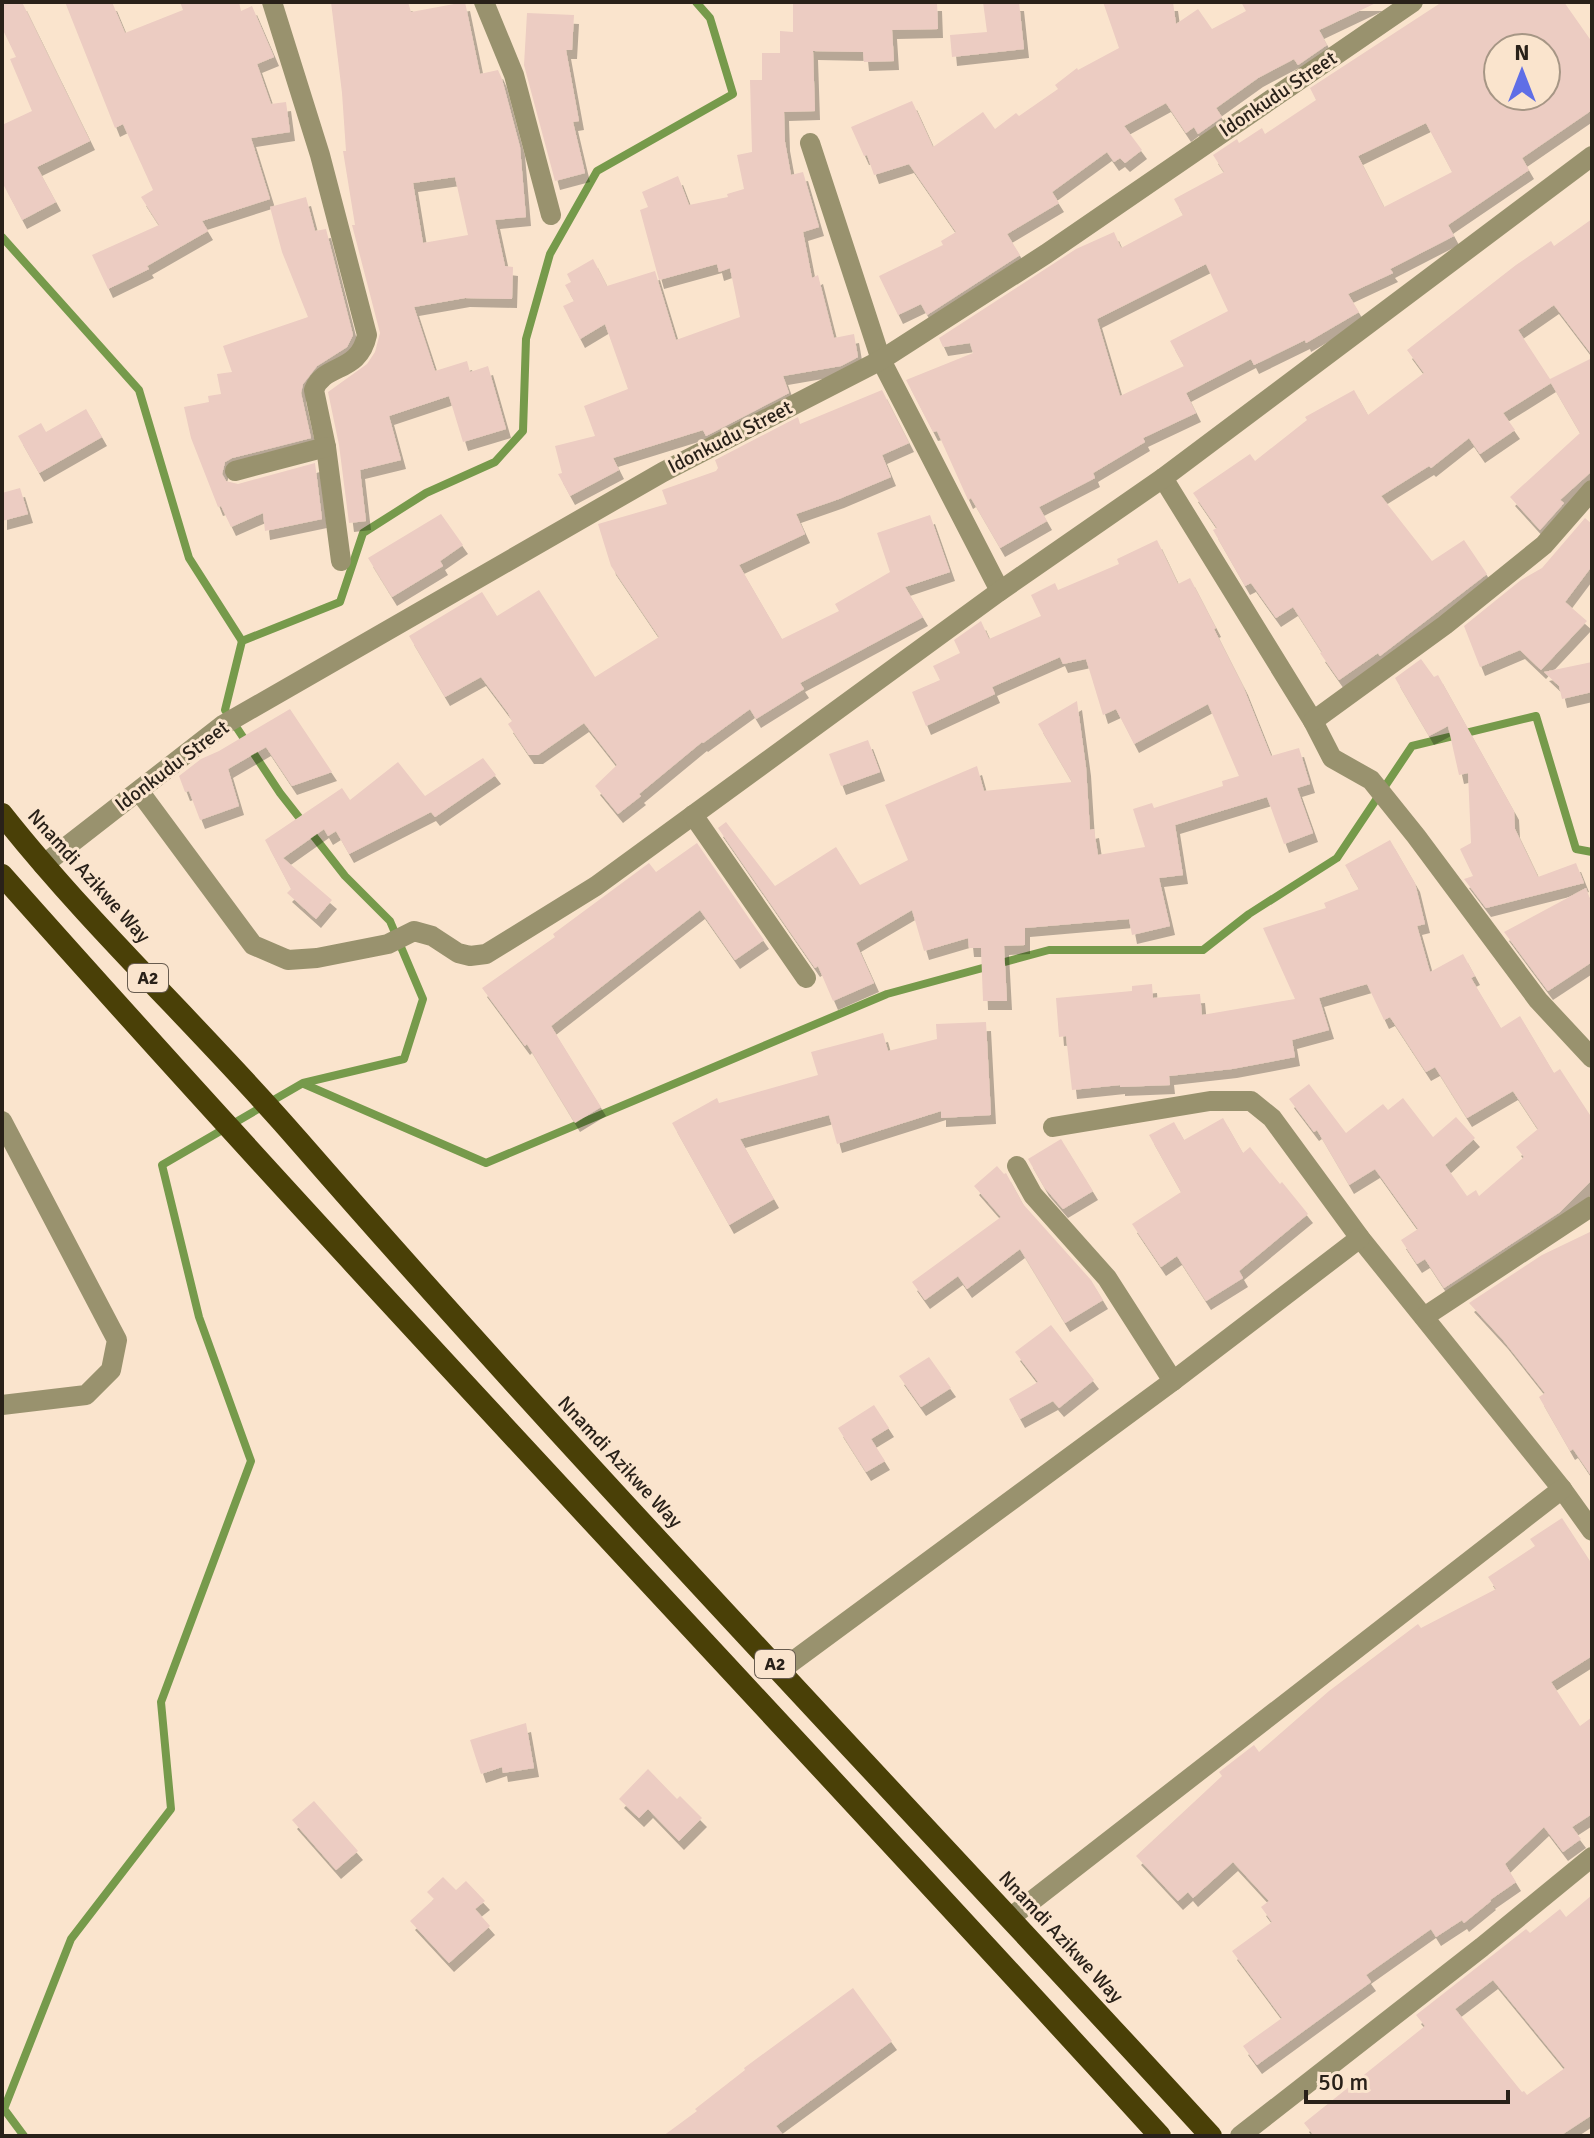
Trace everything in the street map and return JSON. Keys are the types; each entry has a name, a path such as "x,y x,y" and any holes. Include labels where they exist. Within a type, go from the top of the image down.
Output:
{"highway":[{"name":"Nnamdi Azikwe Way","path":"2,814 43,865 297,1139 507,1374 1211,2136"},
{"name":"A2","path":"3,878 448,1368 989,1948 1160,2136"}],"street":[{"path":"272,2 320,155 367,335 359,357 317,382 314,390 326,447 341,561"},
{"path":"484,2 514,75 551,215"},
{"name":"Idonkudu Street","path":"43,865 223,725 663,472 881,360 1046,254 1413,2"},
{"path":"810,143 881,360 1000,591"},
{"path":"139,791 253,945 288,960 317,958 388,944 408,932 422,932 458,953 470,956 486,954 596,886 1000,591 1163,478 1592,156"},
{"path":"235,471 326,447"},
{"path":"1163,478 1313,721 1332,758 1371,780 1538,1000 1592,1058"},
{"path":"1313,721 1445,625 1544,545 1592,490"},
{"path":"693,815 806,978"},
{"path":"1053,1127 1210,1101 1251,1101 1272,1118 1360,1238 1562,1489 1592,1531"},
{"path":"2,1121 117,1340 111,1370 86,1395 2,1405"},
{"path":"1017,1166 1033,1195 1107,1278 1173,1381"},
{"path":"1424,1317 1592,1206"},
{"path":"781,1670 1173,1381 1360,1238"},
{"path":"1011,1917 1562,1489"},
{"path":"1240,2136 1592,1857"}],"building":[{"path":"2,2 22,2 90,141 37,167 56,202 22,220 2,182 2,125 32,111 10,59 16,57 2,28"},
{"path":"65,2 112,2 125,33 183,10 180,2 239,2 241,11 252,6 274,57 257,64 271,104 286,102 290,132 251,138 270,199 202,221 208,231 147,266 149,269 108,289 92,255 159,225 141,197 153,190 123,124 115,128"},
{"path":"331,2 408,2 411,12 465,2 480,74 498,70 502,79 520,147 526,217 495,220 505,266 513,267 512,299 465,298 414,307 435,371 467,361 470,372 488,366 506,429 463,442 449,396 389,416 401,460 360,470 366,521 349,523 339,445 328,392 367,364 375,352 380,333 352,225 355,225 343,151 346,151","holes":["455,177 468,235 423,243 413,183"]},
{"path":"793,2 937,2 938,29 892,30 894,61 864,62 863,52 813,51 815,111 784,112 791,175 803,172 819,227 803,232 812,278 818,275 834,338 854,334 858,357 841,366 783,376 789,393 706,436 703,430 613,458 619,470 570,496 558,474 562,473 555,446 595,436 584,406 628,389 605,324 580,339 563,306 574,301 565,285 571,282 567,274 593,259 607,286 655,271 676,340 740,317 730,268 719,272 717,264 659,280 640,210 648,207 642,192 678,176 689,205 728,197 727,194 744,189 737,155 752,152 750,80 762,80 762,53 780,53 780,31 793,32"},
{"path":"983,2 1019,2 1024,49 952,57 950,35 987,32"},
{"path":"1103,2 1173,2 1176,24 1198,9 1212,29 1246,11 1241,2 1378,2 1319,30 1327,45 1298,65 1294,59 1258,78 1216,108 1222,117 1198,134 1194,127 1186,133 1166,103 1124,126 1142,150 1125,163 1120,158 1114,162 1107,152 1052,192 1059,203 1007,234 1020,255 927,315 921,304 898,315 879,276 943,245 941,241 956,232 909,164 874,175 851,127 912,101 933,147 983,112 995,129 1058,89 1055,85 1077,68 1119,48"},
{"path":"1442,2 1564,2 1592,42 1592,110 1522,158 1529,170 1448,225 1454,236 1390,269 1393,273 1348,294 1359,312 1306,343 1305,340 1254,365 1251,359 1186,393 1196,413 1143,438 1145,442 1093,473 1095,478 1039,507 1047,521 1000,548 971,498 968,500 937,431 933,432 906,380 973,353 970,343 943,347 939,338 1076,249 1114,232 1121,248 1183,215 1174,199 1224,172 1213,155 1237,139 1239,143 1262,128 1265,134 1316,100 1310,88","holes":["1426,123 1452,172 1384,207 1358,156","1206,264 1228,311 1170,341 1184,366 1120,396 1097,319"]},
{"path":"527,13 574,15 572,50 566,50 579,121 573,122 585,173 555,181 524,65"},
{"path":"306,197 315,231 326,229 353,335 347,347 317,366 303,384 301,393 311,438 232,458 225,462 222,474 226,481 238,484 315,463 322,519 265,531 263,513 231,527 221,506 218,507 191,438 184,407 209,402 208,396 221,394 217,374 232,372 223,346 308,317 282,252 270,207"},
{"path":"1592,219 1592,355 1554,305 1518,330 1550,379 1592,358 1592,471 1560,500 1564,503 1540,530 1510,497 1580,433 1551,383 1503,413 1515,430 1480,454 1469,438 1431,468 1429,466 1381,496 1432,561 1464,540 1487,574 1380,656 1378,653 1339,680 1293,607 1276,618 1251,583 1245,586 1213,530 1217,528 1193,493 1250,454 1255,461 1307,420 1305,417 1354,390 1368,415 1424,373 1407,350 1516,265 1551,241 1554,246"},
{"path":"882,390 909,443 882,455 891,477 796,514 805,534 739,565 782,639 839,611 835,604 890,572 877,533 930,515 950,572 905,587 923,617 800,683 804,689 756,719 750,709 702,742 618,814 595,786 617,765 584,723 538,755 529,755 508,724 512,721 508,713 481,677 445,697 409,636 482,592 497,616 539,590 595,677 659,637 611,566 598,524 667,504 662,490 716,471 715,460 798,417 800,424"},
{"path":"86,409 102,437 39,473 18,436 41,423 46,432"},
{"path":"20,488 28,514 2,521 2,493"},
{"path":"441,514 463,545 440,561 443,566 392,597 368,558"},
{"path":"1585,518 1592,524 1592,566 1565,602 1587,621 1541,670 1520,650 1480,667 1464,626 1521,580 1542,568"},
{"path":"1157,540 1178,584 1190,578 1243,686 1271,756 1299,748 1310,784 1297,788 1313,833 1284,844 1267,797 1175,825 1183,875 1159,878 1170,926 1132,935 1129,919 1025,928 1025,945 1004,946 1007,1001 983,1001 981,948 969,948 968,938 924,951 912,910 856,943 874,983 833,1001 818,966 815,968 718,828 726,822 775,886 836,847 860,885 908,860 885,805 977,766 984,791 1072,782 1038,724 1077,701 1090,830 1094,829 1098,855 1145,847 1133,809 1152,803 1154,808 1223,786 1222,781 1239,776 1208,704 1134,744 1116,709 1103,715 1086,659 1063,664 1060,657 992,687 995,694 926,726 912,692 940,680 933,666 960,653 954,640 981,621 989,639 1041,616 1031,595 1055,583 1058,590 1119,564 1117,559"},
{"path":"1421,659 1434,677 1438,675 1514,811 1515,829 1538,877 1576,863 1584,883 1486,908 1464,879 1473,876 1460,849 1471,843 1468,773 1459,775 1448,726 1429,736 1395,678"},
{"path":"1592,662 1592,692 1562,699 1559,686 1544,672"},
{"path":"290,709 332,772 292,786 266,747 228,769 239,806 200,820 189,791 185,792 179,776 201,759"},
{"path":"868,740 880,772 841,786 829,754"},
{"path":"483,758 496,775 435,817 431,812 349,854 336,831 328,836 324,829 283,858 332,900 316,919 287,893 291,889 265,840 342,788 350,800 398,762 425,796"},
{"path":"1390,840 1415,883 1425,924 1417,926 1430,972 1463,954 1475,976 1471,978 1501,1028 1520,1016 1554,1073 1560,1069 1592,1118 1592,1180 1560,1212 1444,1288 1425,1259 1417,1264 1401,1240 1418,1229 1375,1169 1349,1185 1317,1130 1314,1132 1289,1099 1309,1084 1346,1133 1383,1104 1388,1110 1403,1098 1433,1137 1456,1117 1475,1138 1445,1165 1467,1196 1476,1190 1479,1196 1524,1157 1516,1147 1538,1129 1513,1091 1467,1118 1435,1067 1426,1072 1390,1017 1384,1020 1367,984 1319,998 1329,1030 1292,1040 1295,1057 1232,1069 1169,1076 1170,1085 1120,1085 1072,1090 1066,1036 1059,1037 1056,998 1132,991 1132,986 1152,984 1153,998 1200,994 1202,1015 1295,999 1263,928 1326,908 1324,903 1359,889 1345,865"},
{"path":"697,843 764,940 735,960 700,910 551,1026 601,1107 575,1123 527,1044 525,1046 482,988 555,937 553,934 649,863 656,872"},
{"path":"1586,888 1592,904 1592,962 1548,991 1504,932"},
{"path":"986,1022 991,1115 941,1118 941,1111 837,1144 829,1115 740,1139 774,1199 729,1225 672,1123 717,1098 719,1103 818,1075 811,1052 883,1033 888,1051 937,1039 936,1024"},
{"path":"1223,1118 1243,1153 1250,1147 1308,1214 1239,1271 1243,1278 1206,1301 1177,1256 1161,1267 1132,1224 1181,1192 1149,1135 1174,1122 1184,1140"},
{"path":"1061,1139 1093,1191 1063,1209 1044,1187 1028,1159"},
{"path":"997,1166 1006,1173 1023,1204 1091,1280 1103,1300 1065,1323 1020,1249 967,1289 958,1276 925,1300 912,1282 1001,1217 974,1186"},
{"path":"1592,1231 1592,1477 1573,1449 1570,1451 1539,1397 1545,1393 1469,1303 1542,1255"},
{"path":"1051,1325 1094,1380 1059,1408 1053,1401 1020,1419 1009,1399 1038,1382 1015,1352"},
{"path":"929,1357 951,1388 921,1407 899,1376"},
{"path":"874,1405 889,1428 871,1439 885,1461 866,1472 838,1428"},
{"path":"1562,1518 1592,1564 1592,1656 1551,1682 1580,1726 1592,1717 1592,1814 1572,1827 1581,1839 1563,1852 1544,1827 1505,1864 1516,1882 1464,1923 1462,1920 1436,1937 1431,1929 1366,1975 1371,1982 1257,2065 1243,2046 1282,2018 1232,1951 1272,1922 1261,1907 1269,1901 1233,1862 1193,1898 1188,1892 1178,1901 1136,1856 1222,1776 1219,1772 1254,1745 1259,1752 1329,1691 1418,1624 1421,1628 1496,1589 1488,1577 1535,1546 1530,1539"},
{"path":"526,1723 534,1768 503,1773 502,1767 481,1774 470,1740"},
{"path":"648,1769 677,1799 680,1796 702,1818 679,1841 648,1809 639,1818 619,1799"},
{"path":"314,1801 358,1851 336,1870 292,1820"},
{"path":"443,1877 456,1890 466,1881 485,1901 475,1909 490,1926 449,1963 410,1921 434,1899 427,1892"},
{"path":"1592,1895 1592,2115 1560,2136 1314,2136 1304,2123 1425,2026 1416,2015 1526,1929 1530,1933 1560,1909 1566,1917","holes":["1493,1980 1565,2068 1527,2095 1455,2009"]},
{"path":"853,1988 892,2041 776,2126 784,2136 663,2136 697,2111 695,2109 744,2068"}],"waterway":[{"path":"24,2136 4,2109 71,1939 171,1809 161,1702 251,1461 199,1317 162,1165 303,1083 404,1059 423,999 390,921 345,876 280,793 225,710 242,641 340,602 363,533 426,493 495,462 523,431 526,339 550,254 597,171 733,94 710,18 696,2"},
{"path":"2,237 139,390 189,558 242,641"},
{"path":"304,1084 486,1163 887,994 1049,950 1203,950 1249,914 1337,858 1412,746 1536,716 1576,849 1592,852"}]}
